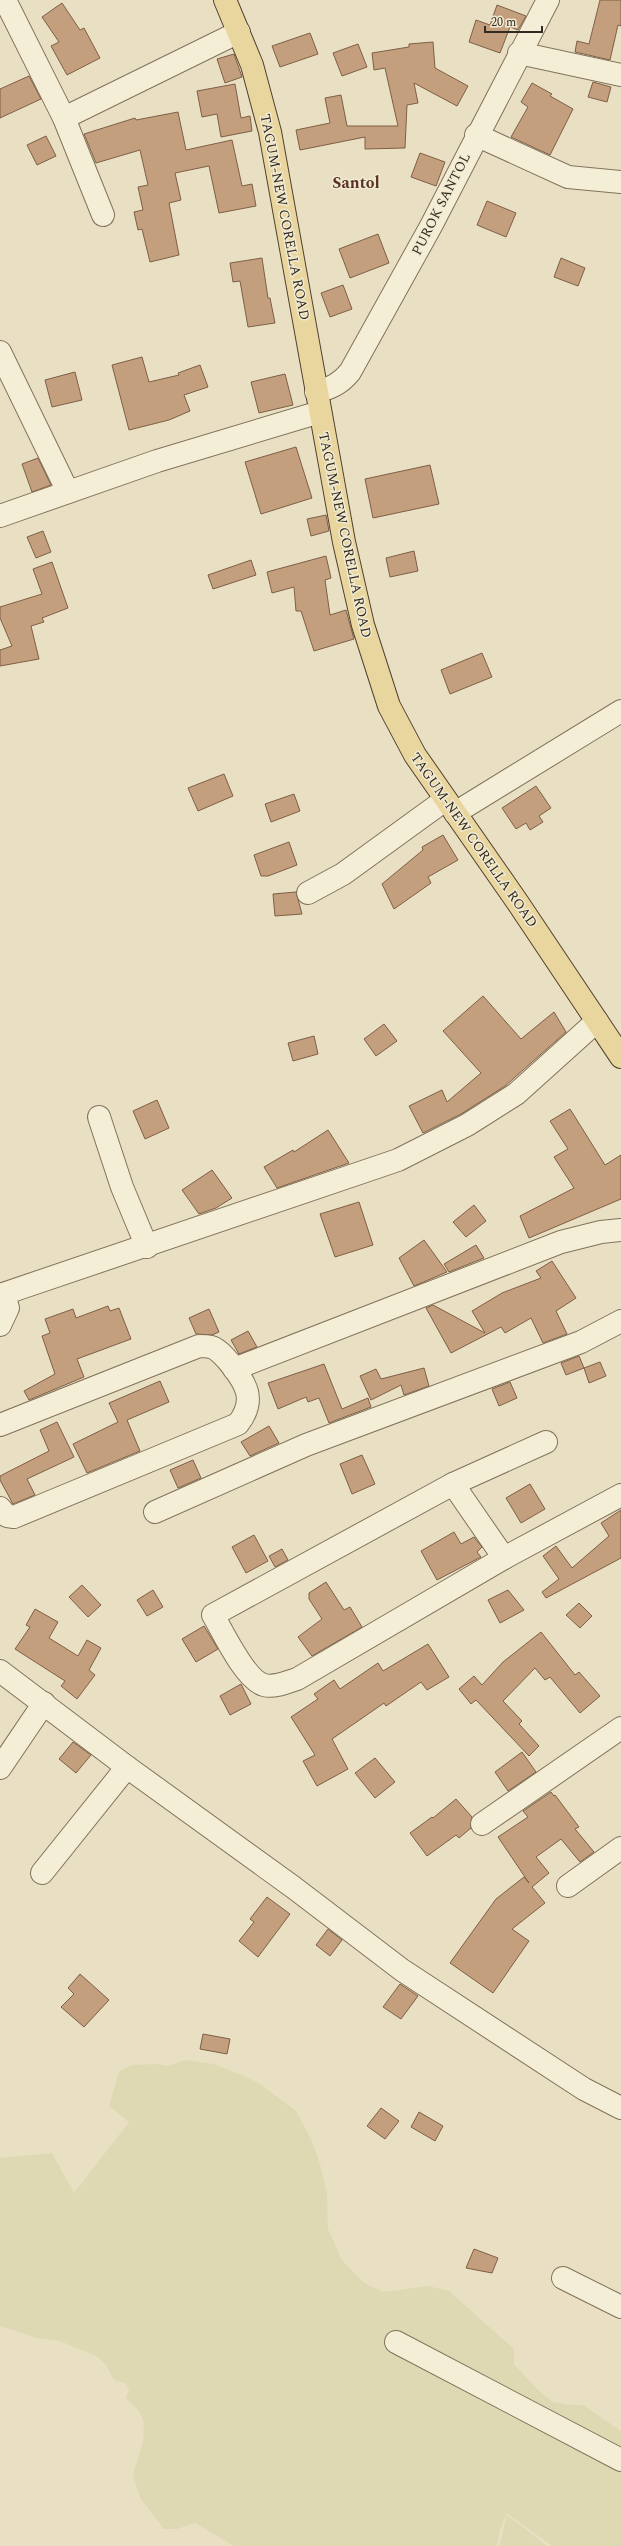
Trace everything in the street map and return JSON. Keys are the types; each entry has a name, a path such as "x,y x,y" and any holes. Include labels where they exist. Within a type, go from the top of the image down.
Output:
{"main road":[{"name":"TAGUM-NEW CORELLA ROAD","path":"225,0 252,65 270,132 344,542 370,651 389,706 402,731 450,807 621,1057"}],"street":[{"path":"4,0 64,118 103,215"},
{"name":"PUROK SANTOL","path":"0,516 157,461 318,402 331,388 342,381 350,372 431,226 476,135 548,0"},
{"path":"64,118 239,32"},
{"path":"519,53 620,70"},
{"path":"476,135 568,176 621,182"},
{"path":"0,352 68,492"},
{"path":"308,893 450,807 621,711"},
{"path":"0,1325 8,1308 2,1295 147,1247 398,1160 467,1125 516,1094 597,1021"},
{"path":"99,1117 122,1187 147,1247"},
{"path":"234,1369 561,1242 601,1232 621,1230"},
{"path":"156,1512 306,1445 581,1342 621,1321"},
{"path":"0,1425 198,1346 211,1347 219,1351 234,1369 247,1392 246,1414 238,1424 14,1516 6,1516 0,1508"},
{"path":"546,1442 453,1484 213,1615 251,1678 264,1685 279,1685 297,1679 504,1558 621,1495"},
{"path":"453,1484 504,1558"},
{"path":"0,1672 44,1703 127,1767 293,1887 402,1970 584,2089 621,2108"},
{"path":"0,1768 44,1703"},
{"path":"482,1824 621,1728"},
{"path":"42,1873 127,1767"},
{"path":"568,1886 621,1848"},
{"path":"564,2278 621,2307"},
{"path":"396,2342 621,2460"}],"shaded area":[{"path":"185,2060 214,2064 239,2074 260,2084 296,2111 312,2141 320,2164 327,2193 328,2229 342,2260 364,2283 384,2292 428,2286 449,2291 514,2349 514,2364 539,2391 553,2402 570,2405 583,2405 621,2431 621,2546 552,2546 507,2513 499,2533 497,2546 234,2546 195,2523 177,2529 164,2529 140,2498 133,2475 143,2441 144,2423 139,2411 126,2398 129,2390 125,2383 114,2380 106,2365 96,2356 60,2341 37,2338 0,2326 0,2158 52,2153 74,2193 129,2122 109,2106 119,2071 132,2065 156,2064 168,2066"},
{"path":"507,2515 547,2546 499,2546"}],"building":[{"path":"600,0 621,0 621,26 618,25 610,60 575,52 577,41 589,44"},
{"path":"62,3 80,30 84,28 100,58 67,75 51,46 59,42 42,17"},
{"path":"497,5 526,16 518,30 510,27 500,53 469,42 476,20 490,25"},
{"path":"310,33 318,54 280,67 272,46"},
{"path":"433,42 435,68 468,86 457,106 414,83 418,103 407,105 405,148 365,149 365,137 300,150 296,130 330,123 325,98 341,95 347,126 398,126 385,68 374,70 372,53 409,47 409,44"},
{"path":"358,44 367,67 342,76 333,53"},
{"path":"234,54 242,77 225,83 217,59"},
{"path":"29,76 41,99 0,118 0,89"},
{"path":"593,82 611,87 607,102 588,97"},
{"path":"532,83 552,94 550,96 573,109 550,155 511,137 528,107 521,102"},
{"path":"235,84 241,118 250,116 252,131 221,137 217,114 202,117 197,91"},
{"path":"178,112 186,150 232,140 242,186 252,184 256,206 219,213 209,166 175,173 181,200 169,203 179,255 150,262 142,229 138,230 134,212 143,210 138,187 148,185 140,150 96,163 84,134 135,118 136,120"},
{"path":"46,136 56,156 37,165 27,145"},
{"path":"420,153 445,162 436,186 411,177"},
{"path":"487,201 516,213 506,237 477,225"},
{"path":"378,234 389,263 350,278 339,249"},
{"path":"262,258 268,298 270,298 275,323 248,327 240,281 233,282 230,263"},
{"path":"561,258 585,268 578,286 554,277"},
{"path":"343,285 352,309 330,317 321,293"},
{"path":"142,357 149,382 179,375 178,373 200,365 208,387 184,395 190,411 169,420 129,430 112,365"},
{"path":"75,372 82,400 52,407 45,380"},
{"path":"285,374 293,405 259,413 251,382"},
{"path":"296,447 312,498 261,514 245,462"},
{"path":"38,458 51,485 32,492 22,464"},
{"path":"430,465 439,504 373,518 365,479"},
{"path":"326,515 329,531 311,536 307,519"},
{"path":"43,531 51,552 36,558 27,537"},
{"path":"414,551 418,571 390,577 386,558"},
{"path":"326,556 331,578 325,580 330,615 346,610 354,639 314,651 301,611 296,611 294,587 272,593 267,572"},
{"path":"251,560 256,575 213,589 208,575"},
{"path":"52,562 68,608 42,618 44,622 31,626 39,659 0,666 0,650 12,646 0,618 0,607 42,594 33,569"},
{"path":"482,653 492,677 450,694 441,670"},
{"path":"224,774 233,796 198,811 188,788"},
{"path":"536,786 551,808 539,816 543,822 530,830 526,823 516,829 502,808"},
{"path":"294,794 300,811 271,822 265,804"},
{"path":"443,835 458,860 428,877 431,883 394,909 382,884 423,850 422,847"},
{"path":"289,842 297,865 268,876 261,876 254,855"},
{"path":"296,892 302,914 275,916 273,894"},
{"path":"483,996 521,1039 554,1012 566,1032 505,1086 461,1114 423,1133 409,1106 442,1090 447,1102 481,1073 443,1031"},
{"path":"384,1024 397,1041 376,1056 364,1039"},
{"path":"314,1036 318,1054 293,1061 288,1043"},
{"path":"157,1100 169,1128 145,1139 133,1111"},
{"path":"570,1109 605,1165 621,1155 621,1199 529,1238 520,1216 574,1188 554,1157 568,1149 550,1121"},
{"path":"328,1130 349,1163 277,1188 264,1167 293,1150 294,1152"},
{"path":"212,1170 232,1198 216,1208 199,1214 182,1190"},
{"path":"359,1202 373,1245 335,1257 320,1214"},
{"path":"474,1205 486,1221 466,1237 453,1222"},
{"path":"424,1240 447,1272 414,1286 399,1258"},
{"path":"476,1245 484,1258 449,1272 444,1264"},
{"path":"552,1261 576,1298 556,1311 567,1334 543,1343 531,1318 505,1333 501,1327 451,1353 426,1308 433,1305 485,1333 472,1311 502,1293 541,1278 536,1271"},
{"path":"108,1306 110,1311 119,1308 131,1339 77,1359 84,1377 29,1400 24,1391 55,1374 42,1336 50,1333 45,1319 73,1309 76,1318"},
{"path":"209,1309 219,1332 212,1335 196,1334 189,1318"},
{"path":"248,1331 257,1347 239,1354 231,1340"},
{"path":"579,1356 584,1368 566,1375 561,1363"},
{"path":"600,1362 606,1376 589,1383 584,1368"},
{"path":"324,1364 342,1409 368,1398 371,1407 329,1423 319,1398 308,1402 306,1397 278,1409 268,1383"},
{"path":"424,1368 429,1386 404,1395 401,1385 371,1400 360,1376 376,1369 381,1379"},
{"path":"160,1381 169,1402 127,1420 140,1451 87,1473 73,1444 118,1422 109,1403"},
{"path":"510,1382 517,1398 499,1406 492,1389"},
{"path":"57,1422 74,1457 27,1479 35,1495 13,1504 0,1480 0,1476 49,1451 40,1430"},
{"path":"269,1426 279,1443 250,1456 241,1442"},
{"path":"362,1455 375,1484 352,1494 340,1464"},
{"path":"193,1460 201,1478 178,1488 170,1470"},
{"path":"530,1484 545,1509 521,1523 506,1498"},
{"path":"621,1510 621,1558 546,1598 542,1592 559,1579 543,1556 556,1546 572,1568 609,1536 601,1523"},
{"path":"454,1532 461,1544 474,1537 482,1547 477,1552 481,1557 437,1580 421,1551"},
{"path":"254,1535 268,1561 246,1573 232,1547"},
{"path":"282,1549 288,1560 275,1567 269,1556"},
{"path":"326,1582 344,1610 350,1607 362,1627 312,1656 298,1637 322,1619 309,1599 309,1593"},
{"path":"82,1585 101,1605 88,1617 69,1597"},
{"path":"153,1590 163,1607 147,1616 137,1600"},
{"path":"508,1590 524,1610 500,1623 488,1600"},
{"path":"579,1603 592,1616 580,1628 566,1615"},
{"path":"35,1609 58,1622 49,1638 78,1656 87,1640 101,1648 89,1670 95,1675 77,1699 61,1686 65,1681 15,1649 30,1627 26,1625"},
{"path":"204,1626 218,1649 196,1662 182,1639"},
{"path":"541,1632 575,1675 579,1672 600,1696 580,1713 550,1677 545,1680 535,1668 503,1701 522,1721 519,1724 539,1746 529,1756 476,1700 471,1704 459,1689 474,1676 482,1685 503,1662"},
{"path":"428,1644 449,1677 427,1690 421,1682 386,1706 384,1703 332,1739 348,1769 317,1786 303,1761 315,1755 291,1717 318,1699 314,1694 334,1680 340,1689 378,1663 383,1671"},
{"path":"241,1684 251,1704 230,1715 220,1696"},
{"path":"73,1742 91,1755 76,1773 59,1759"},
{"path":"522,1752 536,1772 508,1791 495,1772"},
{"path":"375,1758 395,1782 375,1798 355,1773"},
{"path":"551,1792 554,1796 555,1795 579,1827 575,1829 594,1852 580,1862 561,1839 536,1857 549,1873 532,1887 545,1903 512,1929 529,1941 493,1993 450,1963 496,1899 524,1877 529,1883 498,1837 528,1817 523,1811"},
{"path":"456,1799 472,1817 471,1828 459,1838 456,1835 427,1856 410,1833 432,1817 433,1818"},
{"path":"267,1897 290,1914 258,1957 239,1941 254,1922 250,1919"},
{"path":"328,1929 342,1940 330,1956 316,1945"},
{"path":"80,1974 109,2000 84,2027 61,2007 74,1994 68,1988"},
{"path":"400,1984 418,1996 401,2019 383,2007"},
{"path":"203,2034 230,2039 227,2054 200,2049"},
{"path":"381,2108 399,2121 385,2139 367,2126"},
{"path":"419,2112 443,2126 435,2141 411,2127"},
{"path":"474,2249 498,2258 492,2273 466,2268"}],"district":[{"name":"Santol","path":"356,183"}]}
